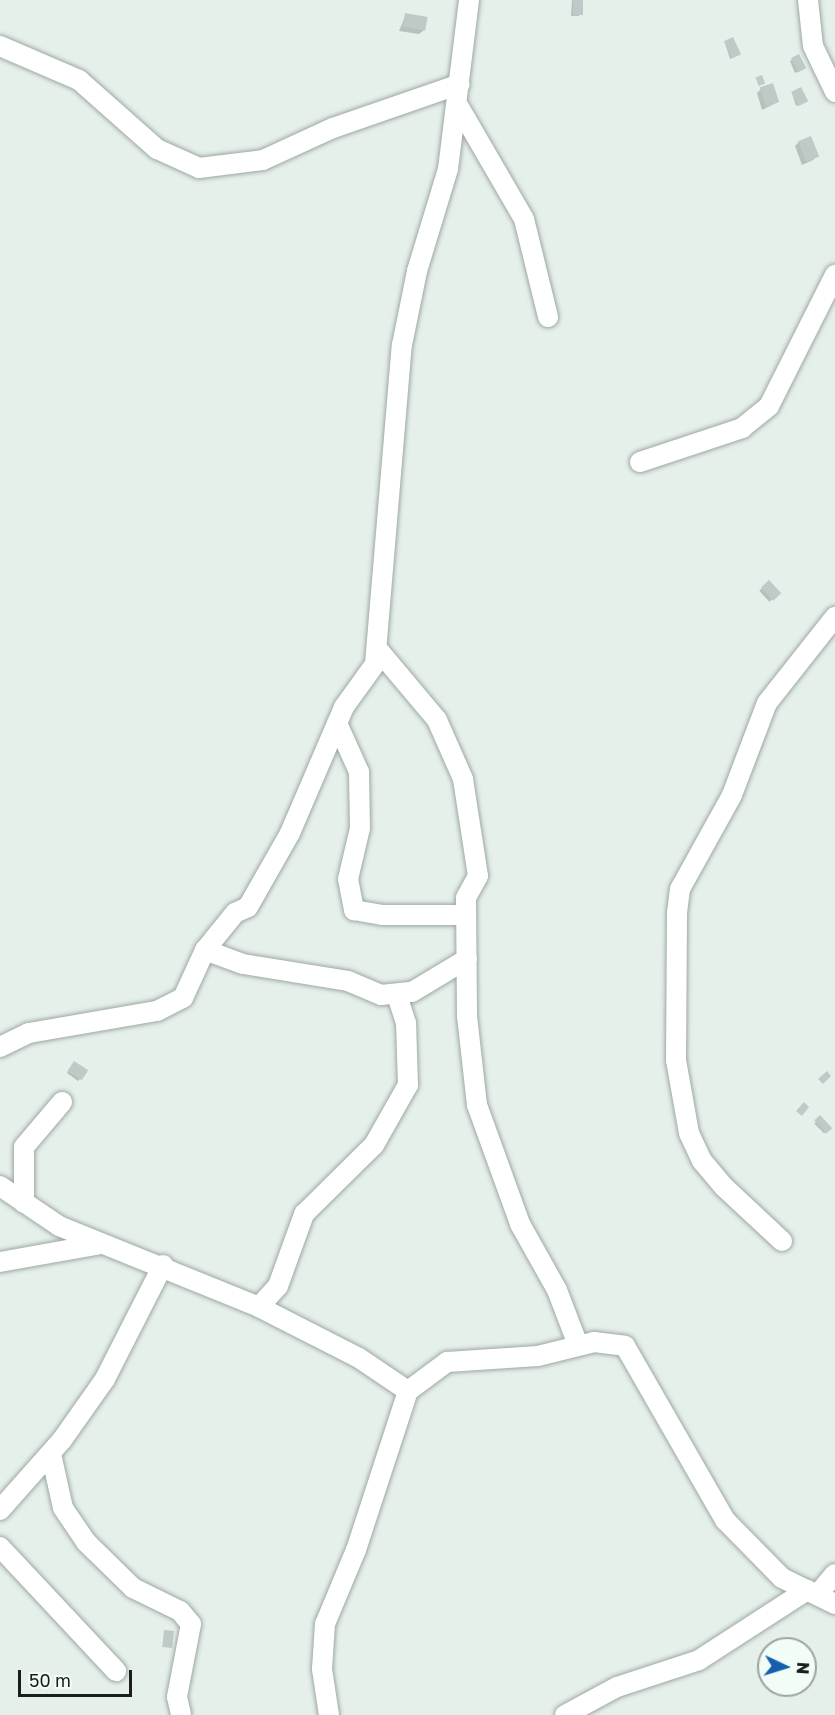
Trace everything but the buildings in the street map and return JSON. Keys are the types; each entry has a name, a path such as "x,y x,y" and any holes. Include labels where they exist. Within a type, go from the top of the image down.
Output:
{"street":[{"path":"0,1047 29,1033 110,1022 173,1005 188,991 205,950 235,913 248,907 290,833 337,723 380,652 402,345 417,271 442,199 459,106 469,0"},
{"path":"808,0 813,46 835,92"},
{"path":"0,46 79,80 157,149 199,168 263,160 333,128 460,84"},
{"path":"459,106 525,219 548,317"},
{"path":"640,462 742,428 769,406 835,275"},
{"path":"782,1241 716,1179 689,1133 676,1060 677,913 680,889 732,795 767,703 835,617"},
{"path":"380,652 437,720 463,779 478,876 466,898 470,1063 477,1105 520,1224 557,1290 578,1345"},
{"path":"337,723 359,772 360,828 348,879 354,910 382,915 466,915"},
{"path":"205,950 243,964 397,995 412,992 467,959"},
{"path":"259,1307 278,1286 304,1214 374,1145 408,1085 406,1023 397,995"},
{"path":"24,1203 24,1147 62,1102"},
{"path":"0,1186 24,1203 102,1244 163,1265 259,1307 358,1358 408,1391"},
{"path":"0,1262 102,1244"},
{"path":"0,1510 51,1454 105,1379 163,1265"},
{"path":"329,1715 322,1669 325,1624 356,1550 408,1391 447,1362 538,1356 578,1345 614,1341 625,1346 724,1520 782,1578 835,1604"},
{"path":"51,1454 63,1508 86,1542 133,1588 180,1611 191,1624 177,1697 181,1715"},
{"path":"0,1547 116,1671"},
{"path":"565,1715 608,1691 699,1660 812,1592 835,1574"}]}
